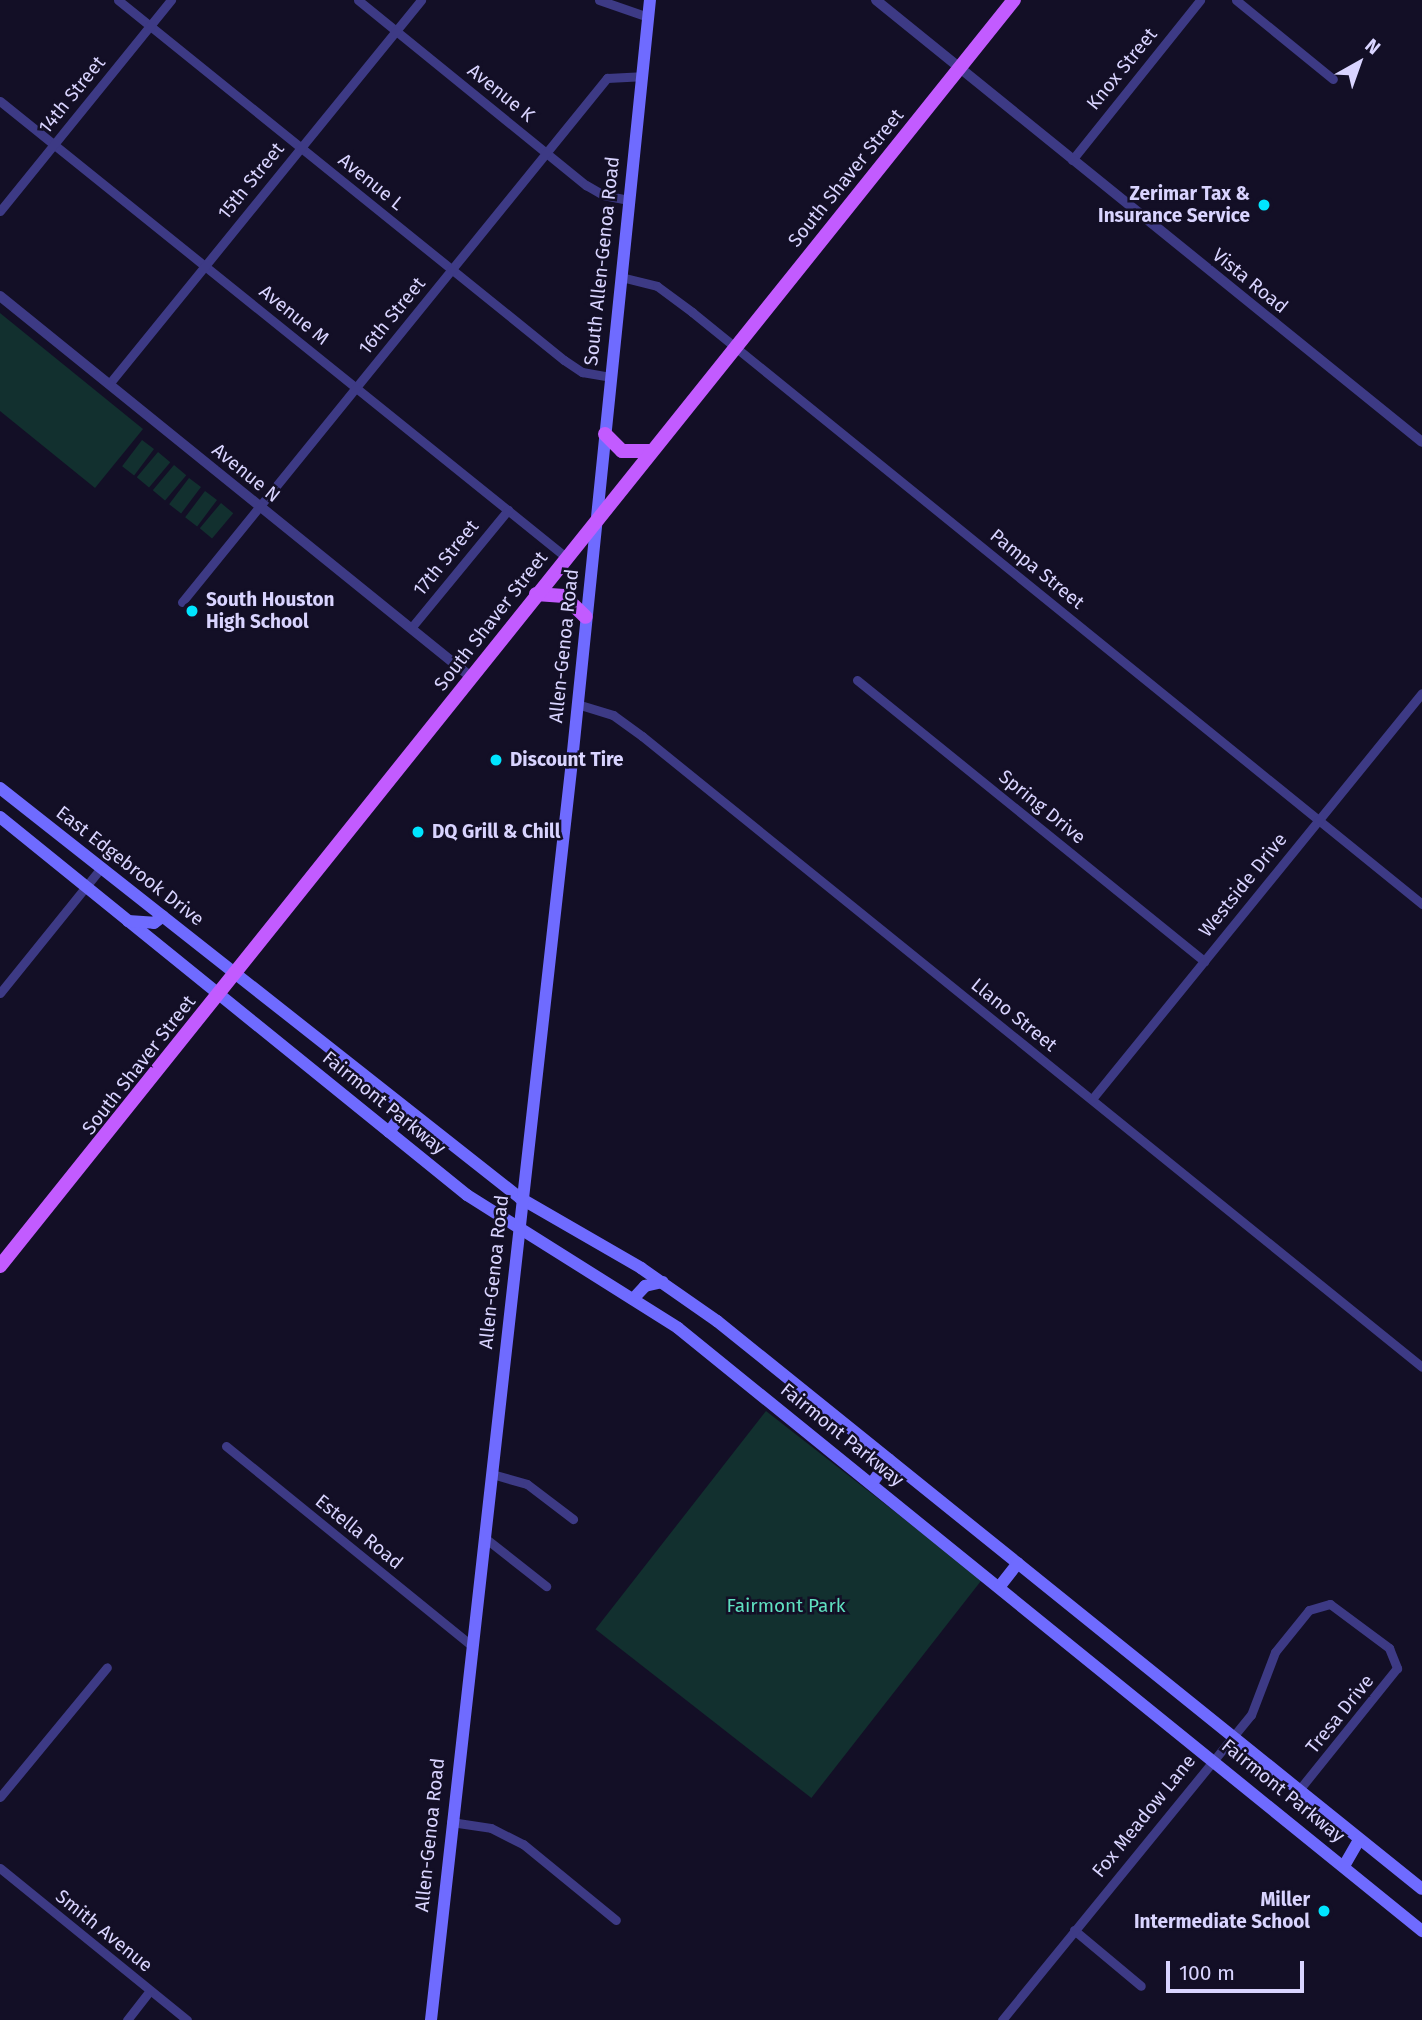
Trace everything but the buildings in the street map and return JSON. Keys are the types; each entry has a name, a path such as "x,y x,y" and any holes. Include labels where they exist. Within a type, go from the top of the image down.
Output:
{"main road":[{"name":"South Allen-Genoa Road","path":"595,523 650,0"},
{"name":"South Shaver Street","path":"0,1266 235,975 650,451 1014,0"},
{"path":"605,435 622,451 650,451"},
{"name":"Allen-Genoa Road","path":"431,2020 450,1822 485,1538 595,523"},
{"path":"536,594 564,596 586,617"},
{"name":"East Edgebrook Drive","path":"0,788 235,975"},
{"path":"0,817 219,994"},
{"path":"127,921 153,923 163,916"},
{"name":"Fairmont Parkway","path":"235,975 520,1198 664,1282 1422,1889"},
{"name":"Fairmont Parkway","path":"219,994 467,1195 678,1328 1213,1758 1422,1931"},
{"path":"389,1132 406,1109"},
{"path":"634,1299 645,1286 664,1282"},
{"path":"872,1483 889,1460"},
{"path":"1000,1586 1018,1563"},
{"path":"1344,1866 1359,1840"}],"street":[{"name":"Avenue L","path":"118,0 564,360 582,372 609,377"},
{"name":"14th Street","path":"0,211 172,0"},
{"name":"Avenue K","path":"358,0 603,195 629,200"},
{"name":"15th Street","path":"109,384 421,0"},
{"path":"599,0 648,18"},
{"name":"Vista Road","path":"876,0 1422,442"},
{"name":"Knox Street","path":"1072,160 1200,0"},
{"path":"1236,0 1333,79"},
{"name":"16th Street","path":"182,602 607,78 641,76"},
{"name":"Avenue M","path":"0,101 566,557"},
{"name":"Pampa Street","path":"621,277 657,286 736,346 1422,904"},
{"name":"Avenue N","path":"0,296 471,677"},
{"name":"17th Street","path":"411,628 508,510"},
{"name":"Spring Drive","path":"858,680 1204,961"},
{"name":"Westside Drive","path":"1091,1099 1422,693"},
{"name":"Llano Street","path":"577,704 613,715 633,729 1422,1367"},
{"path":"0,993 101,868"},
{"path":"0,974 9,981"},
{"name":"Estella Road","path":"226,1446 470,1644"},
{"path":"492,1474 527,1485 573,1519"},
{"path":"485,1538 546,1586"},
{"name":"Fox Meadow Lane","path":"1002,2020 1213,1758 1233,1737 1256,1705 1275,1652 1309,1610 1330,1604 1364,1628"},
{"name":"Tresa Drive","path":"1299,1790 1396,1668 1394,1654 1364,1628"},
{"path":"0,1797 107,1667"},
{"path":"450,1822 491,1828 523,1844 616,1920"},
{"name":"Smith Avenue","path":"0,1868 187,2020"},
{"path":"1074,1930 1141,1986"},
{"path":"127,2020 150,1991"}],"green space":[{"path":"0,313 143,429 95,488 0,411"},
{"path":"142,440 154,449 134,475 122,466"},
{"path":"158,452 170,462 149,488 137,477"},
{"path":"174,465 186,475 165,501 153,490"},
{"path":"189,478 201,487 181,513 169,504"},
{"path":"205,491 217,500 197,526 185,517"},
{"path":"221,503 233,513 212,539 200,528"},
{"name":"Fairmont Park","path":"766,1411 982,1580 811,1798 595,1629"}],"place":[{"name":"Zerimar Tax & Insurance Service","path":"1264,205"},
{"name":"South Houston High School","path":"192,611"},
{"name":"Discount Tire","path":"496,760"},
{"name":"DQ Grill & Chill","path":"418,832"},
{"name":"Miller Intermediate School","path":"1324,1911"}]}
